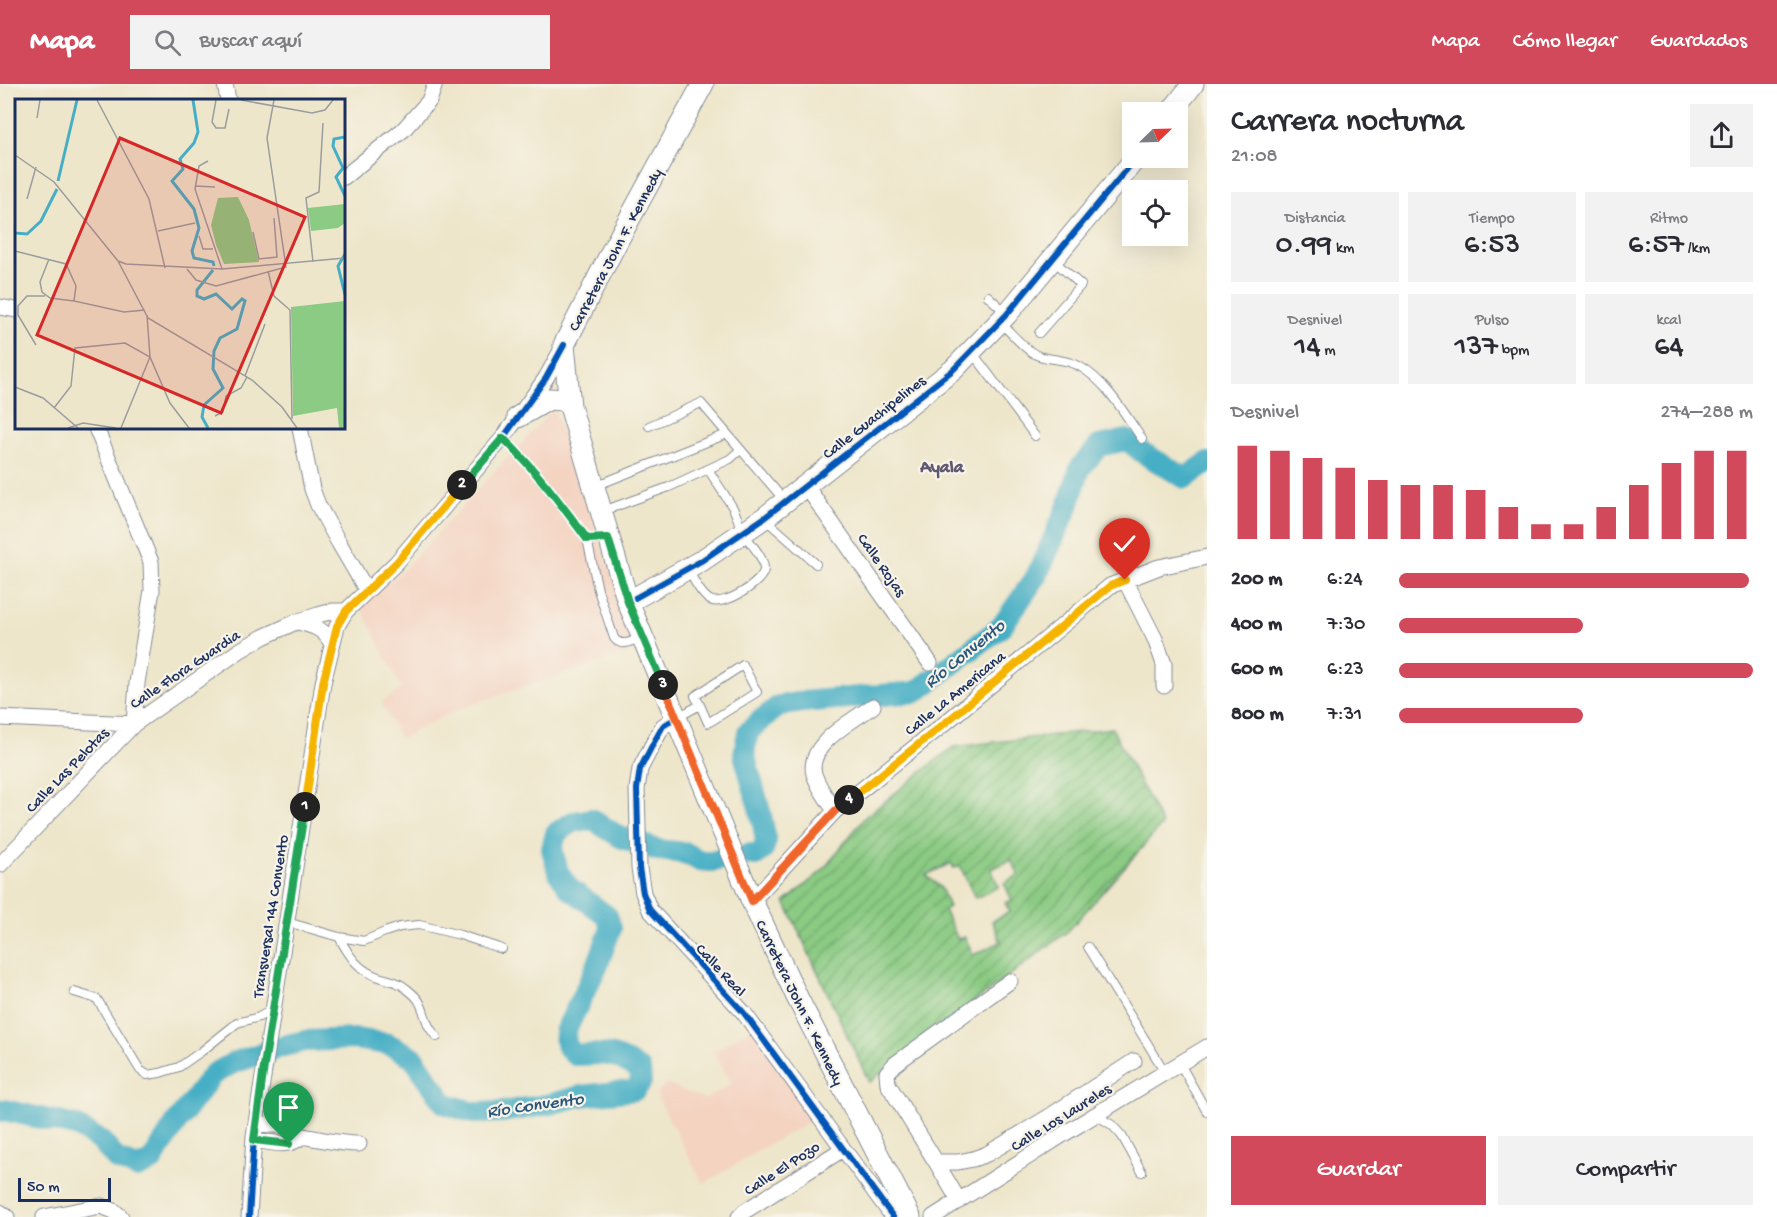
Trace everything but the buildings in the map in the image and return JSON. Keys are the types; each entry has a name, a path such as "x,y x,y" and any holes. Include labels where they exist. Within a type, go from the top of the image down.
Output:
{"main road":[{"name":"Carretera John F. Kennedy","path":"702,84 564,345 570,406 628,602 752,901 798,999 910,1217"},
{"path":"1179,102 1193,84"},
{"name":"Calle Guachipelines","path":"628,602 687,569 755,524 953,370 1004,318 1128,168"},
{"path":"518,417 549,399 564,400 570,406"}],"street":[{"path":"225,84 228,99"},
{"path":"345,176 403,130 429,101 435,84"},
{"path":"0,307 15,310"},
{"name":"Transversal 144 Convento","path":"249,1217 254,1140 269,1032 323,683 337,626 346,611 396,563 503,438 546,378 564,345"},
{"path":"96,429 151,561 152,590 137,683 134,724"},
{"path":"300,429 312,489 318,505 367,591"},
{"name":"Calle Rojas","path":"806,486 930,663"},
{"name":"Calle La Americana","path":"752,901 835,811 1110,586 1159,567 1207,557"},
{"path":"1125,580 1155,639 1164,664 1164,686"},
{"name":"Calle Flora Guardia","path":"0,717 134,724 239,651 263,637 296,622 333,611 346,611"},
{"path":"296,622 322,630 330,638 332,645"},
{"path":"835,811 814,773 813,758 820,747 839,730 873,706"},
{"name":"Calle Real","path":"676,718 663,726 640,769 637,789 639,868 643,893 650,910 744,1013 893,1217"},
{"name":"Calle Las Pelotas","path":"0,865 134,724"},
{"path":"959,1201 888,1083 887,1073 895,1064 1010,981"},
{"name":"Calle Los Laureles","path":"942,1215 959,1201 1067,1132 1207,1047"},
{"path":"936,1162 966,1161 987,1154 1134,1061"},
{"path":"256,1124 289,1126 302,1136 345,1144 359,1144"},
{"path":"254,1140 289,1144 302,1136"},
{"name":"Calle El Pozo","path":"739,1217 843,1149"},
{"path":"44,1217 101,1206 114,1211 121,1217"},
{"path":"0,1212 7,1217"}],"lane":[{"path":"1039,333 1081,285 1052,259"},
{"path":"988,296 1034,354 1078,366 1095,378 1112,396 1142,439"},
{"path":"971,351 1035,435"},
{"path":"650,426 701,403 785,502"},
{"path":"595,486 727,434"},
{"path":"503,438 523,457 587,539 598,590 614,638 620,644 643,637"},
{"path":"601,512 669,487 730,459 740,450"},
{"path":"708,469 733,509 816,564"},
{"path":"687,569 710,600 719,602 733,598 763,576 765,571 755,524 733,509"},
{"path":"587,539 608,538"},
{"path":"742,665 757,692 708,723 700,705 695,696 742,665"},
{"path":"676,718 700,705"},
{"path":"287,922 364,941 400,927 419,925 460,935 502,950"},
{"path":"339,936 346,952 358,967 381,978 396,981 420,1002 430,1030 437,1037"},
{"path":"1088,947 1165,1072"},
{"path":"74,993 97,999 140,1070 147,1075 179,1066 237,1023 259,1017 273,1009"},
{"path":"1180,1064 1207,1112"},
{"path":"1096,1115 1112,1125 1122,1136 1142,1172"}],"shaded area":[{"path":"554,408 639,649 473,704 400,739 381,702 402,689 360,605 401,572"},
{"path":"751,1028 814,1118 703,1184 656,1094 666,1084 705,1099 732,1084 713,1052"}],"green space":[{"path":"1112,728 1162,825 1068,931 869,1082 785,902 823,870 865,817 953,747","holes":["1011,860 1019,875 1004,883 1012,900 1005,903 1010,912 992,921 1001,942 973,955 965,937 958,939 944,910 949,907 941,888 926,875 951,863 954,868 960,866 975,898 999,887 991,869"]}],"waterway":[{"name":"Río Convento","path":"748,854 756,855 763,850 766,840 744,754 748,732 761,720 779,706 916,692 1001,627 1036,577 1068,506 1080,468 1099,446 1127,440 1143,453 1185,478 1207,463"},
{"name":"Río Convento","path":"0,1111 76,1126 102,1142 116,1159 137,1168 151,1162 176,1123 212,1075 233,1063 305,1041 355,1039 388,1044 413,1057 444,1103 474,1113 502,1112 551,1104 580,1096 635,1090 641,1082 640,1070 609,1055 575,1055 566,1045 565,1032 597,966 611,928 607,916 569,888 558,872 552,849 556,833 573,822 591,819 620,837 658,850 685,853 700,861 725,858"}],"cycle path":[{"path":"628,602 701,561 764,518 953,370 1007,314 1128,168"},
{"path":"249,1217 254,1136 323,683 337,626 346,611 396,563 503,438 546,378 564,345"},
{"path":"676,718 663,726 654,742 640,769 637,789 639,868 643,893 650,910 744,1013 893,1217"}],"district":[{"name":"Ayala","path":"942,466"}],"route":[{"path":"289,1144 254,1140 254,1136 323,683 337,626 346,611 396,563 503,438 523,457 587,539 608,538 628,602 752,901 835,811 1110,586 1125,580"}]}
